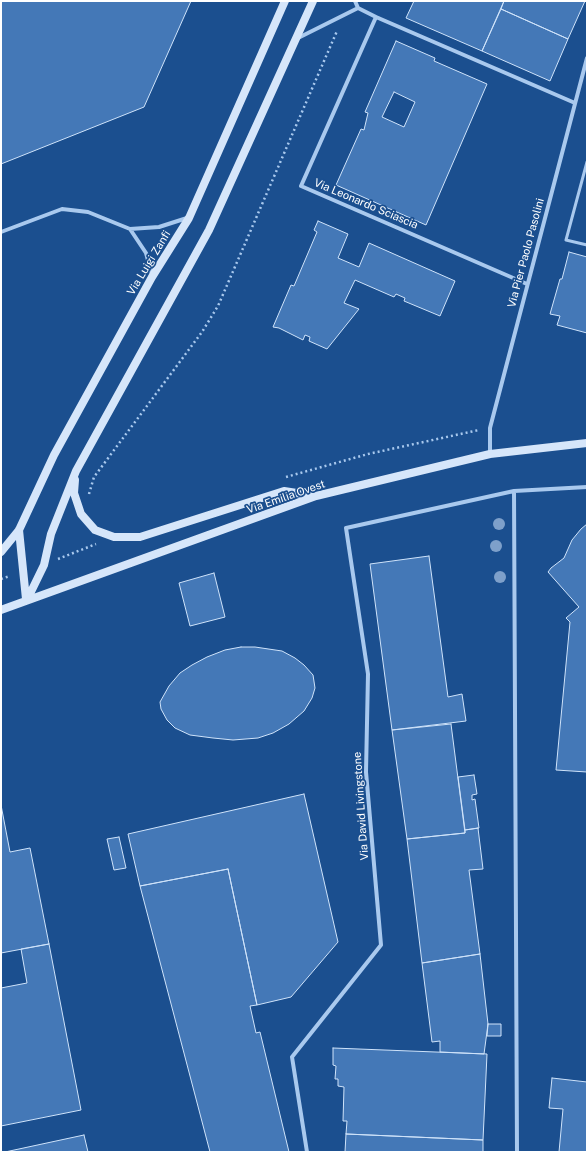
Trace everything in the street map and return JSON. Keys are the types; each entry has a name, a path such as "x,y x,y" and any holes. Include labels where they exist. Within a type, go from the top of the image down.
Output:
{"street":[{"name":"Via Luigi Zanfi","path":"1,552 19,530 54,455 152,277 189,218 285,1"},
{"path":"27,600 44,565 51,534 76,470 209,230 313,1"},
{"path":"355,1 358,8 376,17 575,103"},
{"path":"296,39 358,8"},
{"name":"Via Leonardo Sciascia","path":"376,17 301,186 528,284"},
{"name":"Via Pier Paolo Pasolini","path":"490,454 490,428 587,58"},
{"path":"1,232 62,208 88,212 130,229 159,227 189,218"},
{"path":"130,229 146,253 152,277"},
{"name":"Via Emilia Ovest","path":"1,610 316,496 490,454 587,443"},
{"path":"76,470 74,493 81,514 95,530 114,537 140,537 284,491 316,496"},
{"name":"Via David Livingstone","path":"307,1152 292,1057 381,945 366,772 368,674 346,528 514,491 587,487"},
{"path":"514,491 517,1152"},
{"path":"19,530 27,600"}],"lane":[{"path":"587,162 566,240 587,245"}],"path":[{"path":"90,498 89,492 94,477 202,332 218,306 344,15"},
{"path":"285,477 368,454 490,428"},
{"path":"44,565 114,537"},
{"path":"1,579 24,572"}],"building":[{"path":"1,1 191,1 144,107 1,164"},
{"path":"414,1 504,1 482,51 406,18"},
{"path":"504,1 585,1 568,39 501,9"},
{"path":"501,9 568,39 550,81 482,51"},
{"path":"396,41 435,58 434,61 487,84 426,225 336,185 361,129 364,130 368,113 365,112","holes":["394,92 415,102 404,127 382,117"]},
{"path":"318,221 348,234 338,258 359,267 369,243 455,281 440,316 404,301 405,298 396,294 394,297 355,280 344,303 359,309 327,349 309,341 310,337 305,335 303,340 279,328 273,327 291,285 294,286 317,232 314,230"},
{"path":"569,252 587,257 587,333 557,325 560,316 550,314 560,279 562,279"},
{"path":"587,524 587,772 556,770 570,622 566,618 579,607 548,572 564,558 572,540"},
{"path":"429,556 448,697 462,694 466,721 392,730 370,564"},
{"path":"214,573 225,617 190,626 179,583"},
{"path":"241,647 255,647 282,651 304,665 313,675 315,688 312,698 304,711 289,724 273,733 258,738 233,740 213,738 190,735 175,728 167,720 161,709 160,702 169,686 180,673 192,665 225,650"},
{"path":"451,724 465,833 407,839 392,730"},
{"path":"474,775 477,794 472,795 472,800 475,799 479,828 465,830 458,777"},
{"path":"304,794 338,942 291,997 257,1005 228,869 140,886 128,834"},
{"path":"1,805 10,852 30,848 49,944 1,953"},
{"path":"478,828 483,869 469,870 480,954 422,963 407,839 465,833 465,830"},
{"path":"119,837 126,868 114,870 107,839"},
{"path":"228,869 257,1005 250,1006 256,1033 260,1032 289,1152 210,1152 140,886"},
{"path":"49,944 81,1110 1,1126 1,988 27,983 21,949"},
{"path":"480,954 488,1024 484,1054 440,1052 440,1041 432,1042 422,963"},
{"path":"488,1024 501,1024 501,1036 487,1036"},
{"path":"333,1048 487,1054 483,1140 346,1134 347,1121 343,1121 344,1087 338,1086 338,1079 335,1079 336,1066 333,1065"},
{"path":"552,1078 587,1082 587,1152 559,1152 563,1109 549,1108"},
{"path":"346,1134 483,1140 483,1152 345,1152"},
{"path":"84,1135 88,1152 5,1152"}]}
